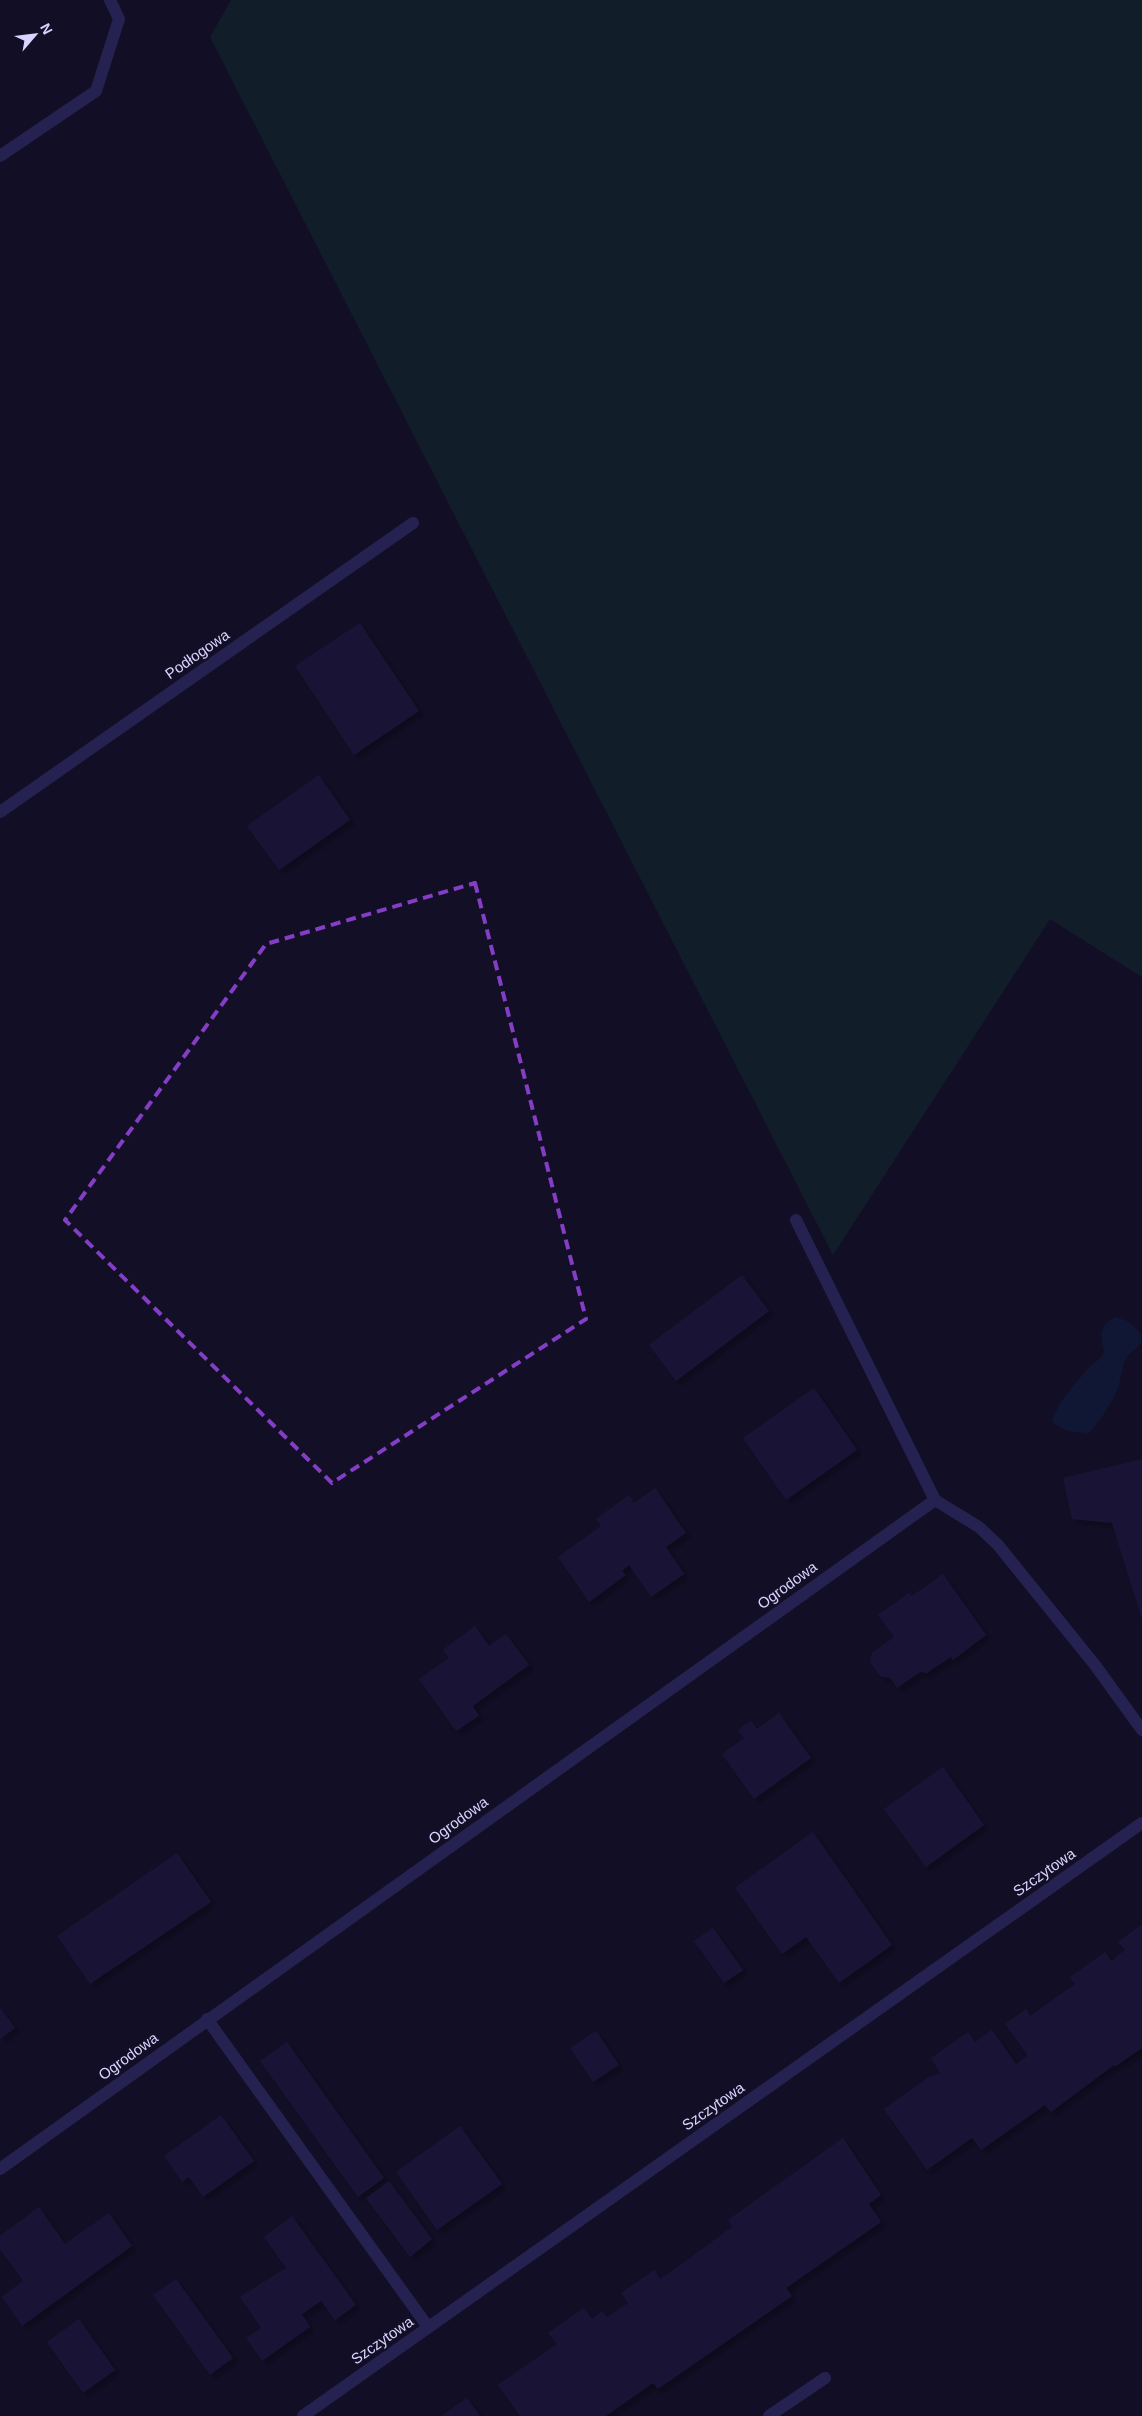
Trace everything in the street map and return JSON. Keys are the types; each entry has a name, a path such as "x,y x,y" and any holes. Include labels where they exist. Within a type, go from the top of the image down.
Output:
{"street":[{"path":"0,156 96,91 119,19 110,0"},
{"name":"Podłogowa","path":"0,812 413,523"},
{"path":"796,1220 935,1500 979,1526 998,1545 1095,1665 1142,1730"},
{"name":"Ogrodowa","path":"0,2169 207,2018 935,1500"},
{"name":"Szczytowa","path":"303,2416 1142,1823"},
{"path":"207,2018 428,2327"},
{"path":"769,2416 824,2378"}],"highlighted area":[{"path":"475,883 586,1319 332,1483 65,1220 266,944"}],"green space":[{"path":"231,0 1142,0 1142,977 1050,919 833,1255 210,37"}],"water":[{"path":"1116,1317 1127,1321 1141,1333 1141,1343 1127,1357 1109,1406 1088,1434 1065,1430 1052,1422 1054,1415 1072,1387 1104,1352 1102,1331 1110,1320"}],"building":[{"path":"360,623 419,711 354,755 295,666"},
{"path":"319,775 350,820 279,870 247,826"},
{"path":"742,1275 769,1311 676,1381 649,1345"},
{"path":"814,1388 857,1450 786,1500 743,1438"},
{"path":"1142,1459 1142,1619 1112,1523 1072,1519 1063,1478"},
{"path":"655,1488 686,1533 666,1547 684,1574 651,1597 629,1565 622,1571 626,1575 589,1602 558,1557 601,1526 596,1519 629,1495 634,1503"},
{"path":"943,1574 986,1635 953,1660 951,1657 927,1673 920,1672 897,1688 890,1678 880,1676 870,1662 872,1653 894,1637 878,1615 909,1593 912,1596"},
{"path":"475,1626 489,1646 506,1634 529,1665 473,1706 479,1716 456,1731 419,1679 449,1658 443,1650"},
{"path":"779,1713 811,1758 754,1799 722,1754 744,1738 738,1730 751,1721 757,1729"},
{"path":"943,1767 984,1825 926,1867 884,1809"},
{"path":"813,1832 892,1945 839,1983 806,1937 782,1954 735,1888"},
{"path":"177,1853 211,1902 90,1984 57,1936"},
{"path":"1142,1924 1142,2048 1116,2066 1114,2065 1051,2112 1045,2105 981,2150 972,2138 927,2170 884,2109 929,2077 940,2073 931,2058 968,2032 975,2042 992,2030 1016,2064 1028,2056 1005,2024 1026,2009 1030,2016 1075,1984 1070,1977 1105,1952 1111,1961 1125,1950 1118,1942"},
{"path":"713,1928 743,1970 724,1983 694,1941"},
{"path":"0,2008 15,2028 0,2039"},
{"path":"596,2031 619,2065 593,2082 570,2048"},
{"path":"287,2042 384,2178 358,2197 260,2061"},
{"path":"221,2115 254,2161 203,2197 189,2177 182,2182 164,2156"},
{"path":"460,2126 502,2184 437,2230 396,2172"},
{"path":"843,2138 881,2195 869,2204 881,2222 786,2288 792,2296 658,2389 653,2383 606,2416 520,2416 498,2385 557,2344 548,2333 584,2308 592,2319 602,2311 607,2317 628,2303 621,2293 654,2270 660,2279 678,2267 732,2227 728,2220"},
{"path":"389,2181 432,2239 410,2257 366,2198"},
{"path":"39,2207 65,2244 109,2213 132,2246 22,2326 2,2297 23,2281 0,2249 0,2236"},
{"path":"292,2216 356,2305 335,2320 321,2301 302,2314 310,2327 262,2361 246,2338 261,2328 240,2297 286,2268 264,2237"},
{"path":"176,2279 233,2358 210,2375 153,2295"},
{"path":"79,2319 115,2370 83,2393 47,2342"},
{"path":"467,2398 480,2416 441,2416"}]}
